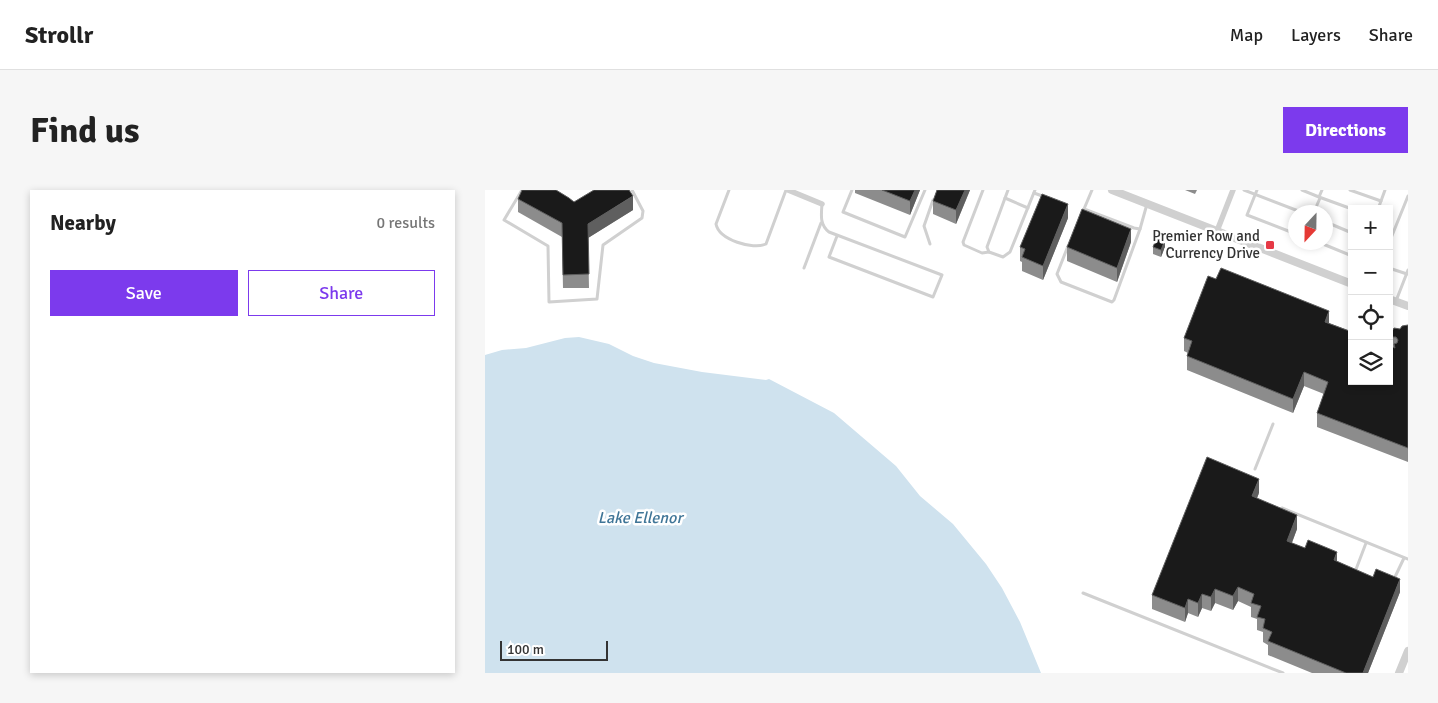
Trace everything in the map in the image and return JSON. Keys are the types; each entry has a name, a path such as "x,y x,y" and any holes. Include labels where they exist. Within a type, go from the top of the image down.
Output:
{"street":[{"path":"787,190 822,204"},
{"path":"1112,190 1131,194 1147,204 1348,282"},
{"path":"1217,231 1233,190"},
{"path":"1393,300 1408,306"},
{"path":"1399,673 1408,651"}],"lane":[{"path":"522,190 504,220 548,246 549,302 597,299 603,245 642,218 643,211 632,190"},
{"path":"729,190 717,224 717,230 722,235 755,247 766,244 787,190"},
{"path":"852,190 843,212 905,238 925,190"},
{"path":"983,190 963,242 964,245 982,252 989,252 1003,257 1008,255 1034,192 1051,200"},
{"path":"989,252 987,244 1008,190"},
{"path":"1081,214 1092,190"},
{"path":"1244,190 1288,207"},
{"path":"1257,190 1247,215 1288,231"},
{"path":"1302,190 1348,208"},
{"path":"1316,205 1321,190"},
{"path":"1350,190 1381,201"},
{"path":"1380,205 1385,190"},
{"path":"1393,233 1408,196"},
{"path":"1005,198 1028,208"},
{"path":"930,244 924,226 934,199"},
{"path":"822,204 823,227 837,236 942,275 933,297 829,257 837,236"},
{"path":"1071,239 1057,274 1058,279 1061,282 1112,302 1125,272 1147,204"},
{"path":"1084,209 1140,229"},
{"path":"804,268 822,222"},
{"path":"1333,225 1348,231"},
{"path":"1333,248 1348,254"},
{"path":"1393,269 1407,273 1393,300"},
{"path":"1255,469 1273,424"},
{"path":"1282,508 1406,558 1393,582"},
{"path":"1353,576 1366,543"},
{"path":"1083,592 1283,673"}],"water":[{"name":"Lake Ellenor","path":"579,337 609,344 633,356 654,363 702,372 769,379 834,413 896,466 920,496 953,524 986,564 1002,588 1020,622 1041,673 485,673 485,355 502,350 526,348 565,338"}],"building":[{"path":"522,190 556,190 574,202 594,190 629,190 633,196 588,224 589,274 563,275 562,223 518,199"},
{"path":"882,190 915,190 910,201"},
{"path":"937,190 965,190 956,210 933,201"},
{"path":"1042,194 1068,204 1043,266 1022,257 1025,249 1020,247"},
{"path":"1082,209 1131,229 1117,268 1067,247"},
{"path":"1157,237 1165,240 1161,250 1153,247"},
{"path":"1221,268 1329,311 1325,322 1348,331 1348,385 1393,385 1393,347 1395,348 1394,344 1398,340 1396,337 1393,337 1393,330 1400,329 1402,326 1408,325 1408,448 1317,413 1328,382 1304,372 1293,399 1187,356 1192,341 1184,338 1208,276 1216,279"},
{"path":"1207,457 1259,479 1252,496 1297,515 1287,541 1305,548 1308,540 1337,552 1334,560 1373,577 1376,569 1400,579 1363,673 1346,673 1268,641 1272,632 1263,628 1265,619 1257,617 1261,606 1251,603 1254,594 1238,587 1233,596 1215,589 1211,597 1202,594 1198,603 1188,599 1185,608 1152,595"}],"place":[{"name":"Premier Row and Currency Drive","path":"1270,245"}]}
